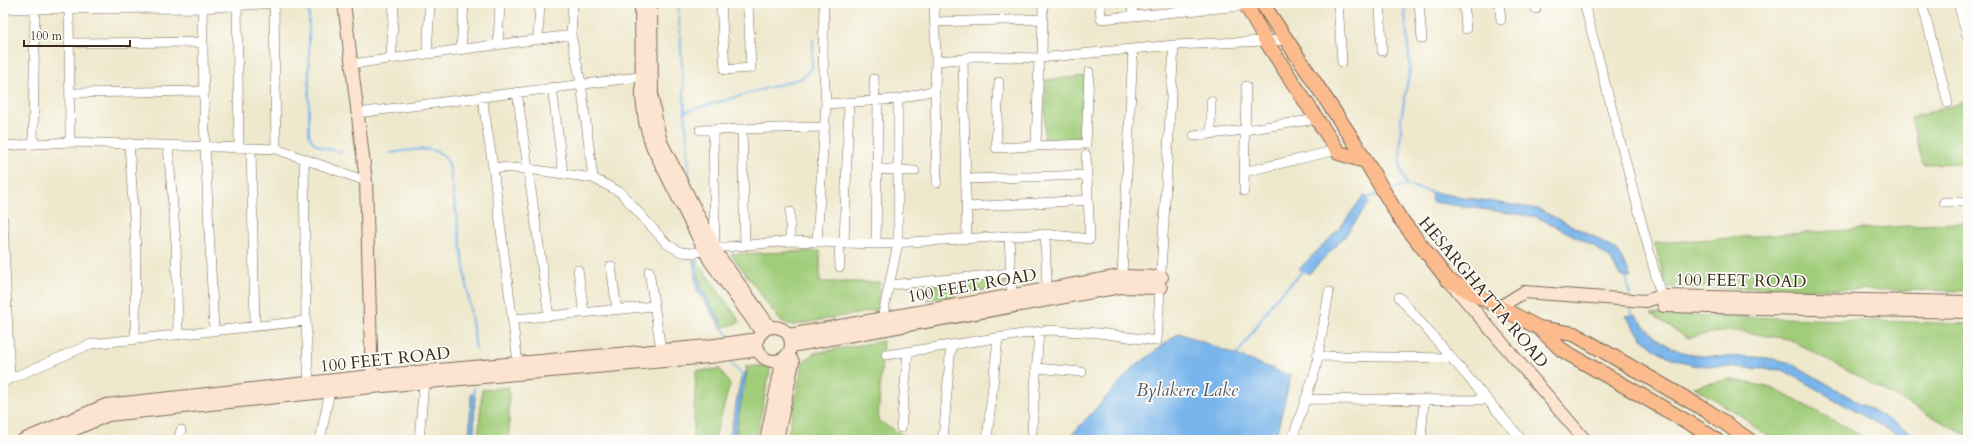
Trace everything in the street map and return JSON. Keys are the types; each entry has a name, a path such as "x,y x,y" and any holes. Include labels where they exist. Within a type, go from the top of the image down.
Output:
{"main road":[{"path":"344,3 366,181 372,382"},
{"path":"641,3 648,76 662,142 710,249 757,340 762,355 769,360 787,349"},
{"path":"648,76 651,3"},
{"path":"1246,4 1266,41 1339,153 1365,161"},
{"name":"HESARGHATTA ROAD","path":"1262,4 1365,161 1399,217 1448,280 1585,440"},
{"name":"100 FEET ROAD","path":"787,349 882,319 1047,289 1122,276 1162,283"},
{"path":"1448,280 1539,328"},
{"name":"100 FEET ROAD","path":"787,349 1121,287 1162,283"},
{"path":"1500,307 1524,292 1646,301 1661,296"},
{"name":"100 FEET ROAD","path":"1968,302 1661,296 1664,306 1968,312"},
{"path":"757,340 782,328 787,349 793,362 777,440"},
{"name":"HESARGHATTA ROAD","path":"1539,328 1562,350 1698,428 1716,440"},
{"name":"HESARGHATTA ROAD","path":"1539,328 1574,334 1709,412 1749,440"},
{"name":"100 FEET ROAD","path":"50,440 108,415 309,388 330,391 372,382 424,382 708,351 757,340"},
{"path":"766,440 782,363 787,349"},
{"name":"100 FEET ROAD","path":"23,440 106,405 372,382 518,363 661,350 708,351"}],"street":[{"path":"3,9 35,9 69,6 202,6 274,3 276,149"},
{"path":"391,59 394,3"},
{"path":"427,54 430,3"},
{"path":"461,49 464,3"},
{"path":"498,44 500,3"},
{"path":"538,39 540,3"},
{"path":"573,3 571,34 581,83 593,178"},
{"path":"721,3 725,70 751,68 748,3"},
{"path":"817,241 826,104 823,55 824,3"},
{"path":"934,3 938,183"},
{"path":"1036,146 1043,3"},
{"path":"1100,3 1101,19 1133,16 1176,7 1262,4"},
{"path":"1132,3 1133,16"},
{"path":"1338,3 1342,62"},
{"path":"1380,3 1382,51"},
{"path":"1419,3 1422,39"},
{"path":"1464,3 1466,29"},
{"path":"1500,3 1501,20"},
{"path":"1584,3 1661,296"},
{"path":"1922,3 1948,103"},
{"path":"1958,3 1968,40"},
{"path":"237,4 239,148"},
{"path":"69,6 70,142"},
{"path":"202,6 205,146 214,331"},
{"path":"33,144 35,9"},
{"path":"935,22 1043,19"},
{"path":"351,64 571,34"},
{"path":"936,61 963,59 971,56 1040,58 1133,49 1286,40"},
{"path":"69,43 203,42"},
{"path":"886,355 1048,330 1100,333 1157,341 1162,283 1174,46"},
{"path":"1122,276 1133,49"},
{"path":"963,59 967,179 967,239"},
{"path":"999,82 996,148 1086,144 1089,72"},
{"path":"357,113 581,83 648,76"},
{"path":"874,79 876,100 877,169 876,244"},
{"path":"1244,191 1246,86"},
{"path":"552,87 563,173"},
{"path":"826,104 898,99 935,90"},
{"path":"70,93 204,91"},
{"path":"517,92 549,316"},
{"path":"482,96 493,167 518,363"},
{"path":"882,319 898,243 898,99"},
{"path":"1211,101 1211,134"},
{"path":"840,267 849,102"},
{"path":"1194,136 1317,119"},
{"path":"700,130 822,127"},
{"path":"742,129 745,246"},
{"path":"710,249 712,130"},
{"path":"3,146 70,142 276,149 366,181"},
{"path":"129,144 136,248 135,339"},
{"path":"168,145 176,243 178,335"},
{"path":"251,148 255,326"},
{"path":"1244,172 1337,150"},
{"path":"493,167 528,169 593,178 620,192 667,244 681,252 693,253 710,249 790,241 876,244 1045,234 1090,239 1086,155"},
{"path":"304,160 306,321 309,388"},
{"path":"877,169 915,171"},
{"path":"967,179 1087,175"},
{"path":"966,207 1088,200"},
{"path":"1944,202 1968,202"},
{"path":"790,212 790,241"},
{"path":"3,220 7,381 91,344 306,321"},
{"path":"1045,234 1047,289"},
{"path":"1010,236 1012,296"},
{"path":"611,266 617,310"},
{"path":"578,270 584,312"},
{"path":"649,271 661,350"},
{"path":"889,285 1011,273"},
{"path":"1292,440 1316,368 1330,292"},
{"path":"1399,297 1522,440"},
{"path":"513,319 654,306"},
{"path":"1032,431 1039,332"},
{"path":"987,440 998,338"},
{"path":"943,440 951,345"},
{"path":"901,428 908,352"},
{"path":"1317,356 1452,358"},
{"path":"1036,368 1082,372"},
{"path":"419,440 424,382"},
{"path":"320,440 330,391"},
{"path":"1305,399 1488,400"},
{"path":"1421,440 1424,400"},
{"path":"178,440 181,430"}],"green space":[{"path":"1087,76 1083,140 1044,143 1046,80"},
{"path":"1968,101 1968,163 1923,164 1911,118"},
{"path":"1968,222 1968,291 1666,287 1655,243"},
{"path":"820,251 820,282 880,282 877,310 794,325 787,324 779,319 731,254"},
{"path":"696,259 740,322 724,327 701,288"},
{"path":"1005,276 1006,286 927,300 930,285"},
{"path":"1651,314 1968,324 1968,438 1964,434 1789,339 1728,330 1687,338"},
{"path":"883,341 878,421 911,440 787,440 803,362 814,353"},
{"path":"771,365 756,440 734,440 747,370 745,367"},
{"path":"720,369 730,385 714,440 693,440 696,371"},
{"path":"1729,379 1772,388 1850,429 1867,440 1773,440 1743,417 1694,387"},
{"path":"509,387 509,440 478,440 482,390"}],"water":[{"path":"1431,192 1538,209 1595,237 1619,253 1631,277 1620,276 1611,259 1592,245 1537,217 1432,202"},
{"path":"1364,195 1370,202 1345,236 1309,274 1299,269 1339,229"},
{"path":"692,256 696,259 701,288 724,327 722,329 697,289"},
{"path":"1636,315 1654,335 1672,348 1690,354 1770,359 1793,364 1923,440 1906,440 1783,370 1692,365 1674,359 1658,351 1643,339 1625,316"},
{"name":"Bylakere Lake","path":"1179,333 1291,376 1275,440 1067,440 1133,368"},
{"path":"747,370 734,440 729,440 741,378"},
{"path":"471,394 475,394 474,440 469,440"}],"waterway":[{"path":"309,3 309,134 314,143 322,148 342,152"},
{"path":"678,3 690,187"},
{"path":"1404,3 1410,68 1401,119 1400,164 1406,185"},
{"path":"684,112 802,78 812,68 813,40"},
{"path":"390,153 423,149 431,150 438,152 449,164 476,349"},
{"path":"1390,190 1406,185 1434,193"},
{"path":"1366,199 1378,194"},
{"path":"1237,355 1274,300 1304,270"},
{"path":"1626,275 1630,296"},
{"path":"1631,305 1632,316"},
{"path":"722,326 727,333 728,339"},
{"path":"730,359 730,362 743,375 743,377"},
{"path":"474,388 474,396"}]}
